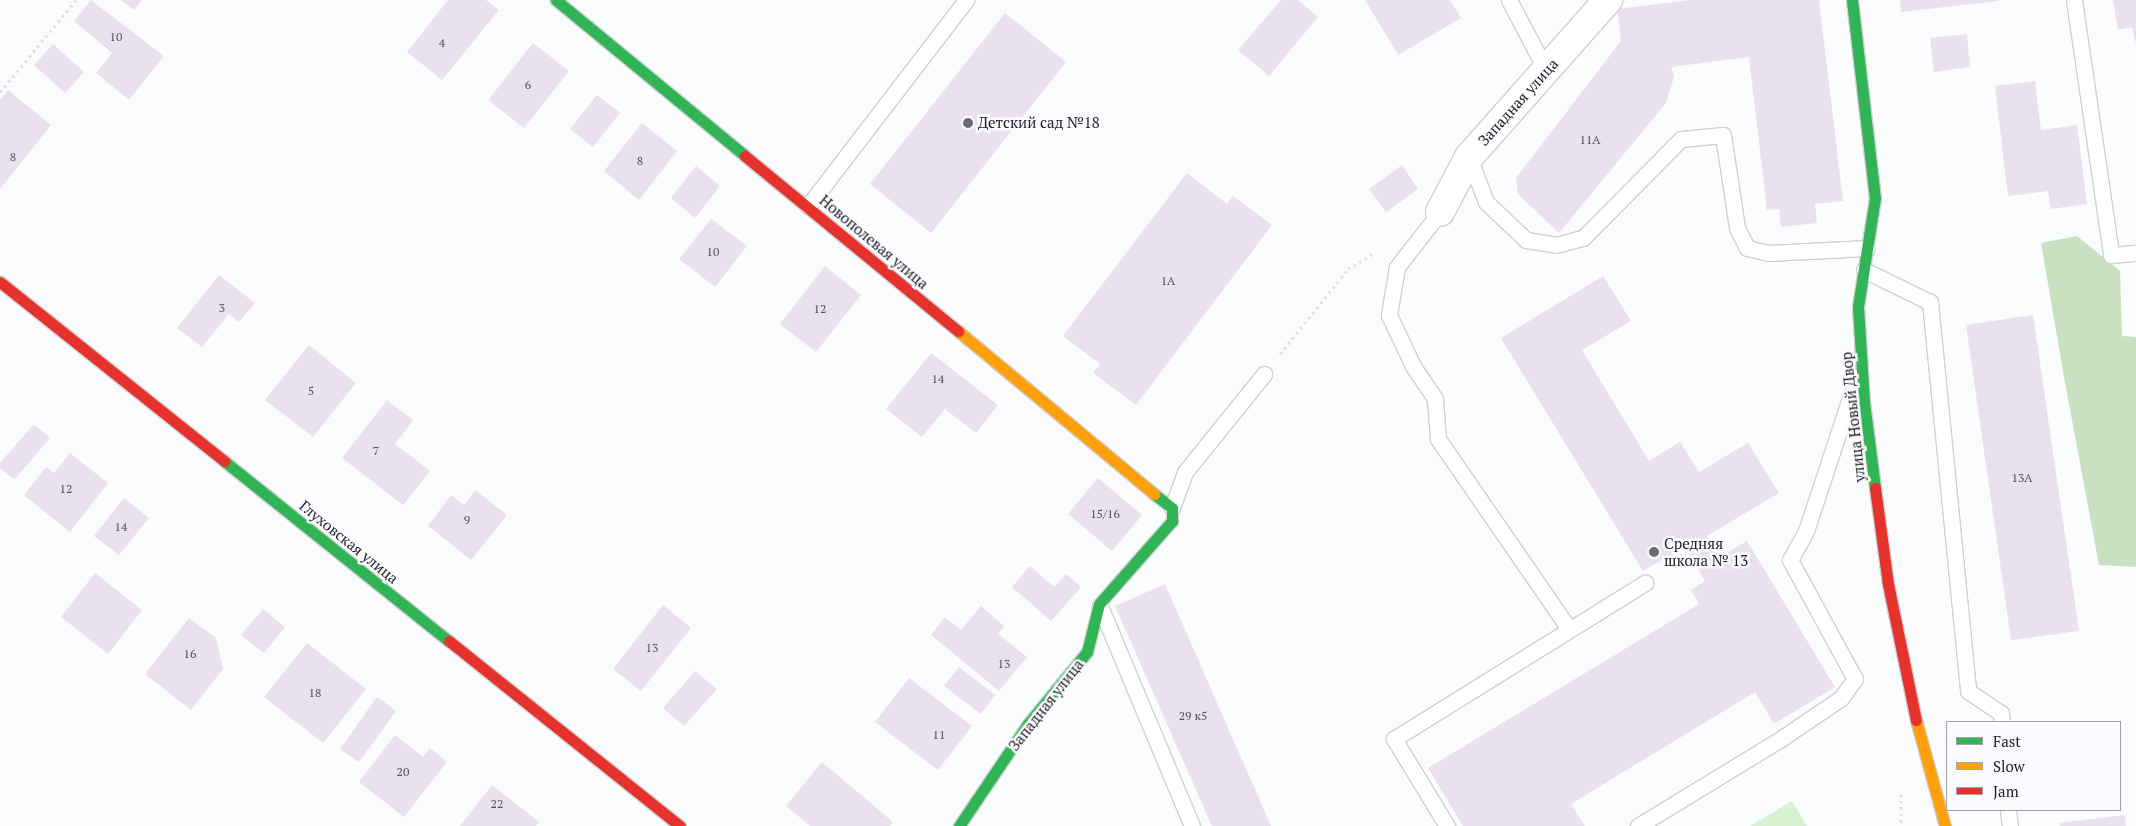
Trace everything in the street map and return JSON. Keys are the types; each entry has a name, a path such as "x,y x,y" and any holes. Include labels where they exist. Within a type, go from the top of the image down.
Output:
{"street":[{"name":"Новополевая улица","path":"556,0 1172,508"},
{"name":"Западная улица","path":"1440,212 1469,157 1547,72 1608,0"},
{"name":"улица Новый Двор","path":"1852,0 1875,198 1858,307 1862,364 1888,584 1918,730 1945,826"},
{"name":"Глуховская улица","path":"0,282 680,826"},
{"name":"Западная улица","path":"959,826 1027,725 1087,652 1099,604 1172,522 1172,508"}],"lane":[{"path":"808,206 966,0"},
{"path":"1509,0 1547,72"},
{"path":"2074,0 2111,255 2136,253"},
{"path":"1469,157 1486,202 1526,240 1556,245 1583,238 1681,140 1723,135 1737,228 1747,248 1768,254 1867,248"},
{"path":"1440,212 1397,267 1389,315 1413,366 1435,399 1438,439 1569,628"},
{"path":"1864,270 1930,302 1968,691 2001,713 2002,721"},
{"path":"1638,826 1782,738 1842,698 1855,679 1790,560 1806,531 1862,364"},
{"path":"1172,508 1185,472 1264,374"},
{"path":"1447,826 1394,740 1569,628 1646,583"},
{"path":"1099,604 1192,826"},
{"path":"2008,811 2010,826"}],"path":[{"path":"0,92 76,0"},
{"path":"1264,374 1348,269 1382,248"}],"green space":[{"path":"2077,236 2120,271 2122,336 2136,337 2136,567 2099,565 2064,377 2041,243"},
{"path":"1792,801 1807,826 1750,826"}],"building":[{"path":"91,0 164,56 129,100 96,73 112,53 74,21"},
{"path":"121,0 142,0 134,10"},
{"path":"448,0 486,0 499,10 442,80 407,52"},
{"path":"1281,0 1298,0 1318,17 1269,76 1238,50"},
{"path":"1365,0 1450,0 1461,18 1398,55"},
{"path":"1690,0 1819,0 1843,201 1815,204 1817,223 1781,227 1779,209 1767,210 1749,57 1671,67 1674,77 1666,103 1559,233 1518,194 1516,178 1621,41 1617,9"},
{"path":"1900,0 1999,0 1999,1 1901,12"},
{"path":"2113,0 2136,0 2136,44 2132,27 2118,30"},
{"name":"Детский сад №18","path":"1005,13 1066,62 931,233 870,184"},
{"path":"1967,34 1970,67 1934,72 1930,38"},
{"path":"533,43 569,71 524,128 488,100"},
{"path":"53,44 84,72 65,93 34,65"},
{"path":"2035,81 2041,130 2077,125 2087,204 2051,209 2048,191 2008,196 1995,86"},
{"path":"8,90 51,125 0,189 0,100"},
{"path":"597,95 620,113 593,147 570,129"},
{"path":"642,123 677,151 639,200 604,171"},
{"path":"1402,165 1418,189 1386,212 1369,189"},
{"path":"696,166 720,186 695,218 671,198"},
{"path":"1187,173 1227,204 1233,196 1272,225 1136,405 1093,373 1100,364 1063,336"},
{"path":"711,219 747,246 715,287 679,259"},
{"path":"825,266 861,295 816,352 780,324"},
{"path":"219,275 255,303 239,322 229,314 202,347 177,328"},
{"name":"Средняя школа № 13","path":"1603,276 1631,321 1582,350 1649,461 1680,442 1699,472 1748,443 1779,493 1707,536 1720,557 1747,541 1835,687 1774,724 1755,692 1571,804 1585,826 1463,826 1428,768 1699,604 1691,590 1705,581 1685,547 1643,571 1501,338"},
{"path":"2033,315 2079,631 2011,640 1966,325"},
{"path":"309,345 356,383 313,437 265,400"},
{"path":"931,353 998,405 976,433 945,409 922,437 886,409"},
{"path":"387,400 413,420 395,444 430,471 403,505 342,458"},
{"path":"34,424 50,438 14,480 0,468 0,463"},
{"path":"70,453 108,483 70,532 24,495 46,467 54,473"},
{"path":"1098,478 1142,515 1112,551 1068,514"},
{"path":"475,490 507,515 471,560 428,526 451,495 464,505"},
{"path":"124,498 149,518 119,555 94,536"},
{"path":"1030,566 1054,587 1066,574 1081,587 1051,621 1012,587"},
{"path":"95,573 142,610 108,654 61,617"},
{"path":"1165,584 1271,826 1212,826 1115,606"},
{"path":"663,605 691,628 641,691 613,669"},
{"path":"981,606 1004,626 998,634 1027,657 999,691 931,635 945,617 961,630"},
{"path":"263,609 285,627 264,653 241,635"},
{"path":"189,618 216,638 223,669 191,710 145,674"},
{"path":"307,643 366,689 323,743 264,697"},
{"path":"959,667 995,695 981,714 944,686"},
{"path":"695,671 717,689 684,726 663,708"},
{"path":"909,678 972,726 938,770 875,722"},
{"path":"377,697 396,711 359,762 340,749"},
{"path":"395,735 423,757 430,748 447,762 404,817 359,782"},
{"path":"822,762 893,822 890,826 810,826 786,806"},
{"path":"492,785 539,822 536,826 460,826"},
{"path":"2125,815 2126,826 2060,826 2059,823"}],"traffic: fast":[{"path":"556,0 745,156"},
{"path":"1852,0 1875,198 1858,307 1864,402 1875,488"},
{"path":"224,461 449,641"},
{"path":"959,826 1027,725 1087,652 1099,604 1172,521 1172,508 1154,494"}],"traffic: slow":[{"path":"958,331 1154,494"},
{"path":"1916,720 1945,826"}],"traffic: jam":[{"path":"745,156 958,331"},
{"path":"0,282 224,461"},
{"path":"1875,488 1888,584 1916,720"},
{"path":"449,641 680,826"}],"place":[{"name":"Детский сад №18","path":"968,123"},
{"name":"Средняя школа № 13","path":"1654,552"}]}
